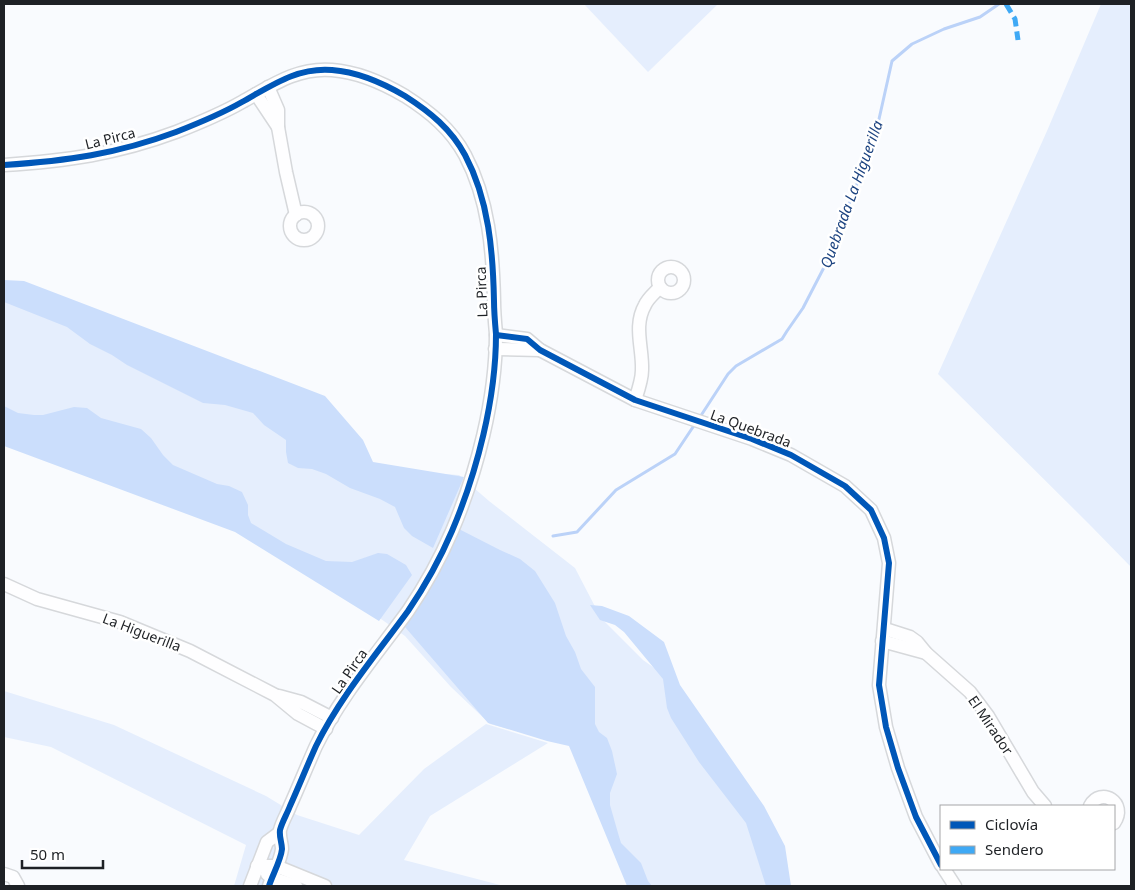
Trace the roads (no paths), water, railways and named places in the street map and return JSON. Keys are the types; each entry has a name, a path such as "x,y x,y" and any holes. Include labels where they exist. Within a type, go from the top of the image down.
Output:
{"street":[{"name":"La Pirca","path":"4,165 44,163 87,157 145,142 195,124 285,78 305,71 323,69 350,73 388,86 430,112 464,154 476,182 487,223 493,262 496,335 492,387 486,424 471,479 452,530 436,563 418,595 329,723 305,772 279,833 267,842 250,886"},
{"path":"268,87 278,110 278,127 296,215"},
{"path":"256,94 278,127"},
{"path":"635,400 642,373 642,354 638,332 640,317 645,303 660,286"},
{"name":"La Quebrada","path":"496,335 527,339 540,350 635,400 791,455 845,486 871,510 884,538 889,563 878,685 886,727 898,768 916,817 940,863"},
{"name":"La Quebrada","path":"495,349 540,350"},
{"name":"La Higuerilla","path":"4,584 37,598 120,622 190,650 275,695 298,714 329,723"},
{"name":"El Mirador","path":"884,635 910,637 970,692 988,716 1034,792 1044,805"},
{"path":"1091,805 1100,798 1110,799 1117,806 1118,812 1115,821"},
{"name":"La Pirca","path":"272,877 282,850 279,833"},
{"path":"257,866 272,877 296,886"},
{"path":"945,870 955,886"},
{"path":"4,874 13,877 18,886"},
{"path":"272,877 325,886"}],"waterway":[{"name":"Quebrada La Higuerilla","path":"700,417 728,374 736,366 782,339 803,308 833,250 837,224 850,202 875,137 892,61 912,44 944,29 980,17 999,4"},
{"name":"Quebrada La Higuerilla","path":"553,536 577,532 616,490 675,454 695,424"}]}
